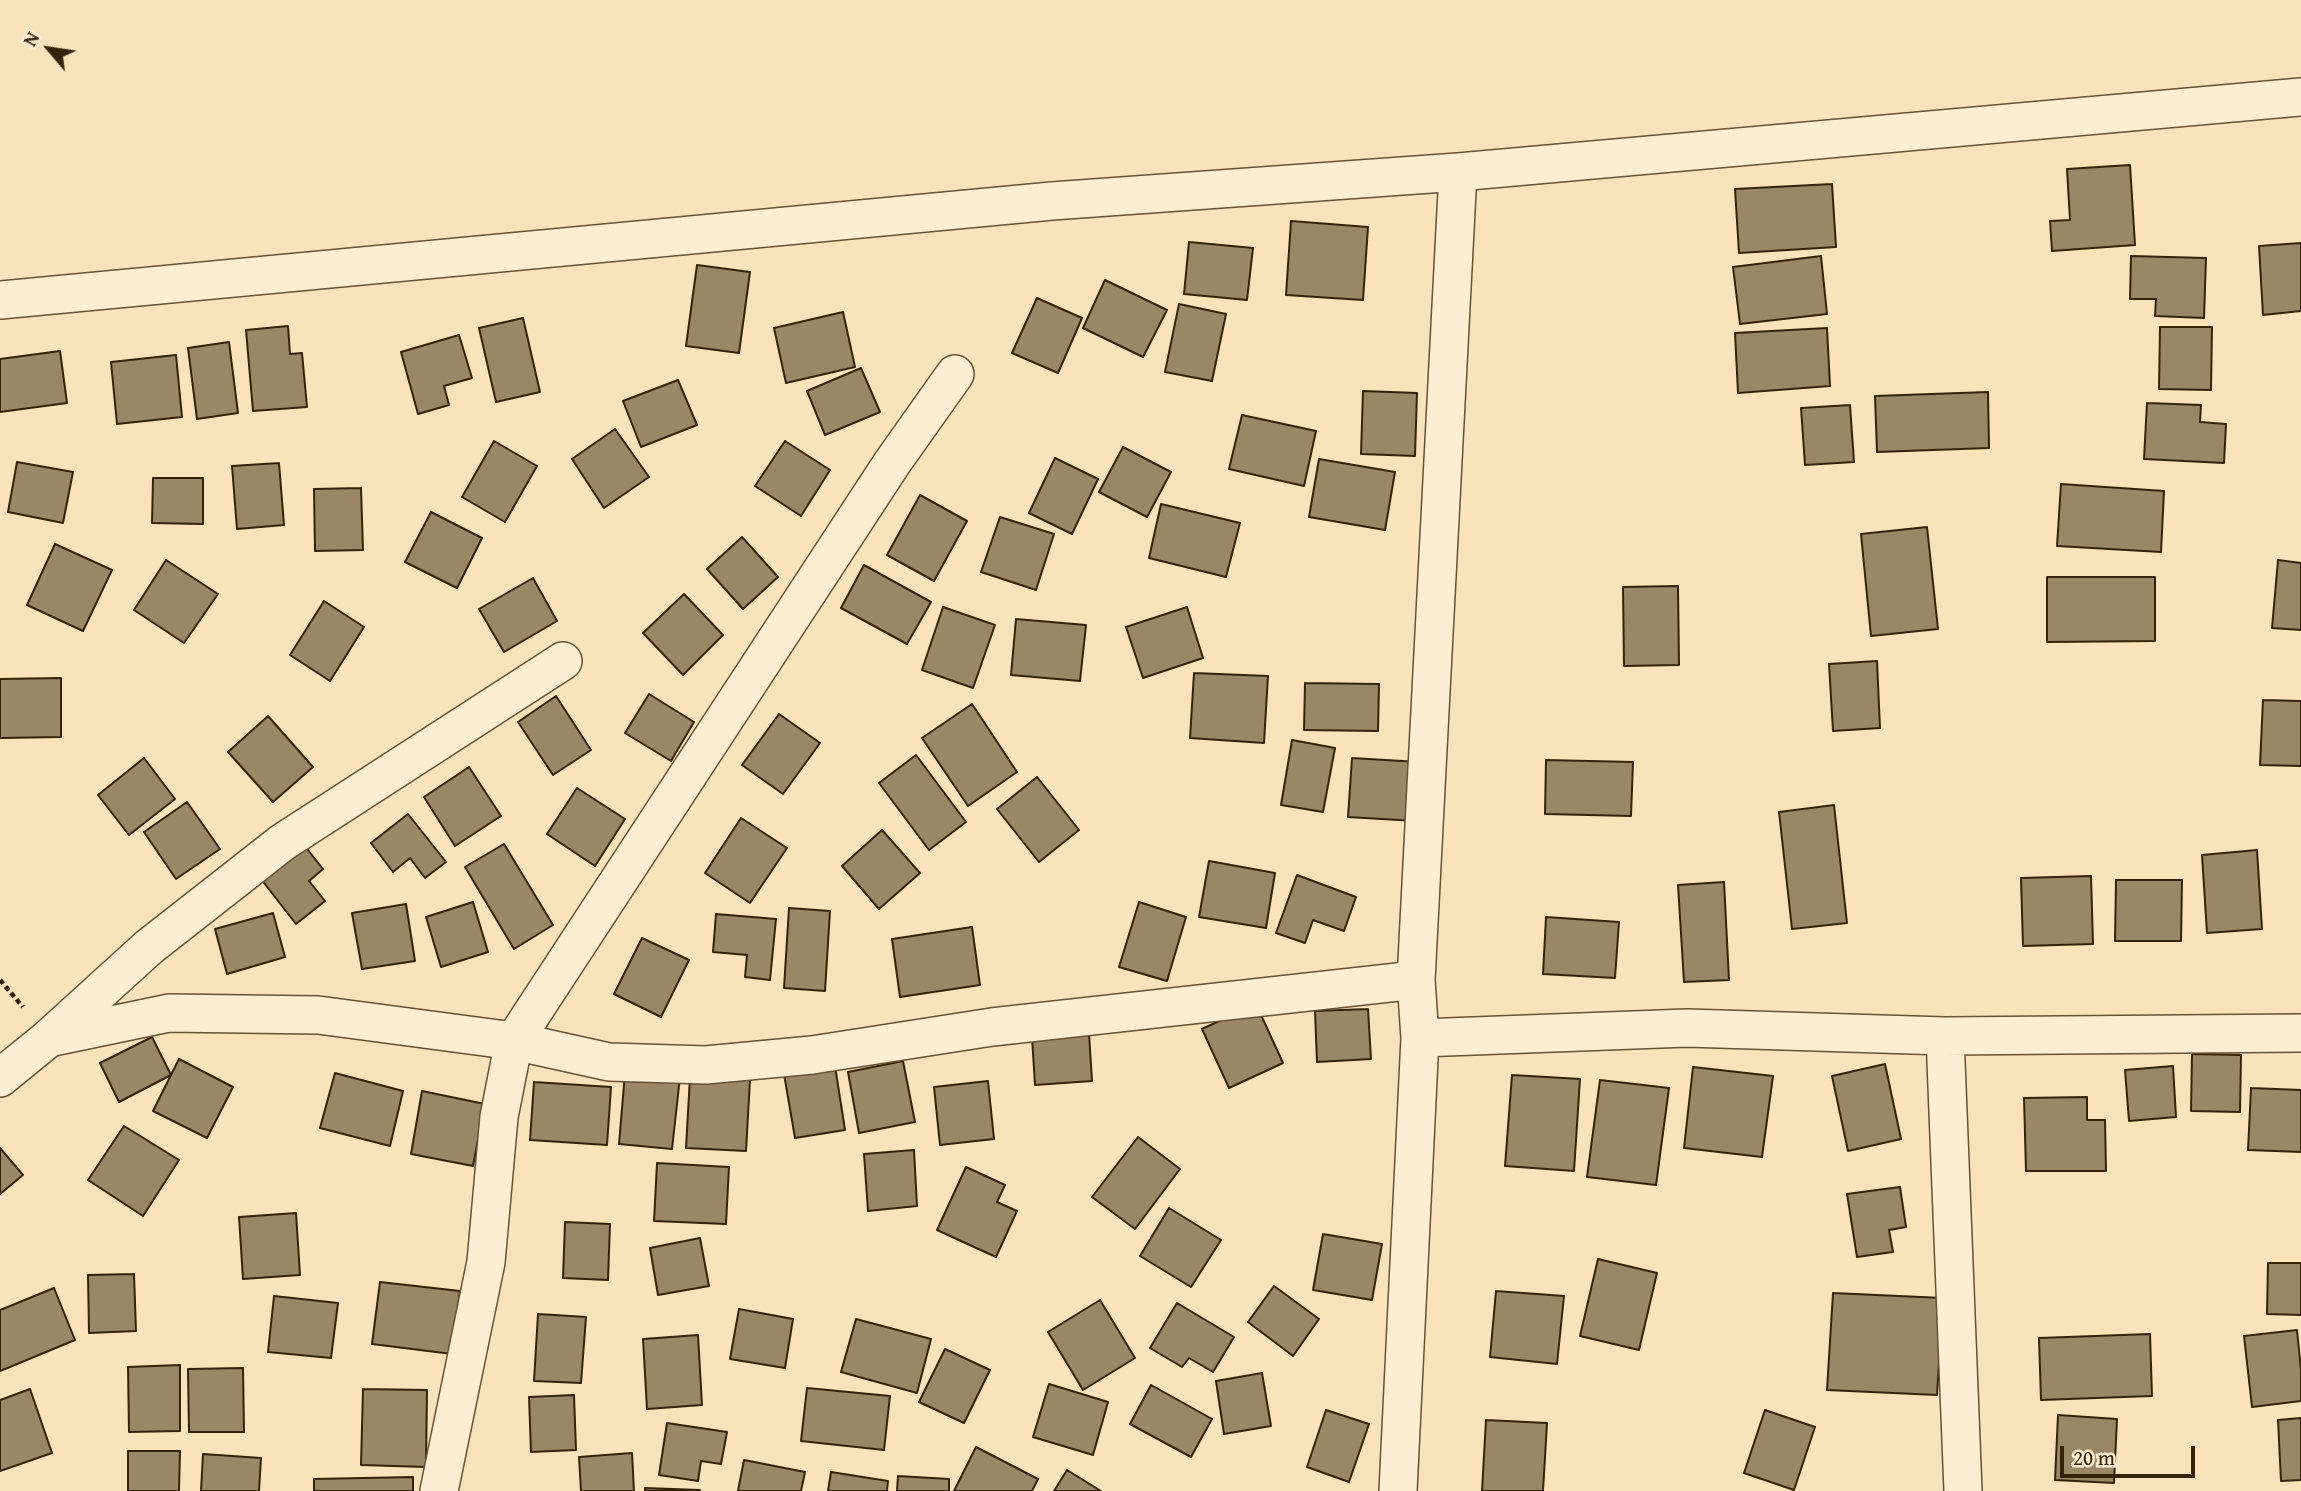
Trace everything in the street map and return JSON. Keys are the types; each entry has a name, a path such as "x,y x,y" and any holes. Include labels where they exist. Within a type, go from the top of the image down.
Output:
{"street":[{"path":"0,300 1052,201 1458,172 2301,97"},
{"path":"1398,1491 1420,1038 1416,980 1458,172"},
{"path":"439,1491 486,1262 499,1117 514,1041 892,463 955,374"},
{"path":"0,1079 149,947 283,842 563,661"},
{"path":"49,1038 169,1013 318,1015 514,1041 610,1062 706,1065 812,1055 992,1027 1416,980"},
{"path":"1420,1038 1687,1028 1945,1036 2301,1032"},
{"path":"1945,1036 1963,1491"}],"building":[{"path":"2130,165 2135,245 2052,251 2050,221 2070,220 2067,169"},
{"path":"1832,184 1836,247 1739,253 1735,189"},
{"path":"1291,221 1368,227 1363,300 1286,295"},
{"path":"1189,242 1253,248 1247,300 1184,294"},
{"path":"2301,243 2301,311 2263,315 2259,246"},
{"path":"1821,256 1827,314 1740,324 1733,267"},
{"path":"2131,256 2206,258 2204,318 2155,316 2156,299 2130,299"},
{"path":"697,265 750,272 739,353 686,346"},
{"path":"1105,280 1167,310 1143,357 1083,328"},
{"path":"1037,298 1082,318 1058,373 1012,353"},
{"path":"1179,304 1226,314 1212,381 1165,372"},
{"path":"843,312 855,367 786,383 774,328"},
{"path":"523,318 540,392 496,402 479,328"},
{"path":"288,326 290,354 302,353 307,407 253,411 246,330"},
{"path":"2160,327 2212,327 2211,390 2159,389"},
{"path":"1827,328 1830,386 1738,393 1735,333"},
{"path":"459,335 472,378 444,386 449,405 418,414 401,352"},
{"path":"229,342 238,413 197,419 188,348"},
{"path":"60,351 67,403 0,412 0,359"},
{"path":"176,355 182,417 117,424 111,362"},
{"path":"861,368 880,412 825,435 807,391"},
{"path":"678,380 697,425 641,447 623,401"},
{"path":"1363,391 1417,393 1415,456 1361,454"},
{"path":"1988,392 1989,448 1877,452 1875,396"},
{"path":"2147,403 2201,405 2200,422 2226,424 2224,463 2144,459"},
{"path":"1850,405 1854,462 1805,465 1801,408"},
{"path":"1242,415 1316,431 1304,486 1229,469"},
{"path":"615,429 649,477 604,508 572,459"},
{"path":"494,441 537,466 505,522 462,497"},
{"path":"785,441 830,470 801,516 755,486"},
{"path":"1123,447 1171,472 1147,517 1099,492"},
{"path":"1055,458 1098,479 1072,534 1029,513"},
{"path":"1319,459 1395,472 1385,530 1309,517"},
{"path":"17,462 73,472 63,523 8,512"},
{"path":"279,463 284,525 237,529 232,466"},
{"path":"153,478 203,478 203,524 152,523"},
{"path":"2061,484 2164,491 2161,552 2057,546"},
{"path":"361,488 363,550 315,551 314,489"},
{"path":"920,495 967,521 934,581 887,555"},
{"path":"1161,504 1240,523 1226,577 1149,558"},
{"path":"431,512 482,538 457,588 405,562"},
{"path":"1000,517 1054,534 1036,590 981,572"},
{"path":"1927,527 1938,629 1871,636 1861,534"},
{"path":"742,537 778,577 743,609 707,569"},
{"path":"55,544 112,570 83,631 27,605"},
{"path":"166,560 218,594 184,643 134,610"},
{"path":"2278,560 2301,563 2301,630 2272,628"},
{"path":"864,565 931,602 907,644 841,608"},
{"path":"2047,577 2155,577 2155,641 2047,642"},
{"path":"533,578 557,621 504,652 479,609"},
{"path":"1678,586 1679,665 1624,666 1623,587"},
{"path":"684,594 723,635 683,675 643,633"},
{"path":"324,601 364,627 330,681 290,655"},
{"path":"943,607 995,625 973,688 922,670"},
{"path":"1187,607 1203,658 1143,678 1126,627"},
{"path":"1016,619 1086,625 1080,681 1011,675"},
{"path":"1877,661 1880,728 1833,731 1829,664"},
{"path":"1194,673 1268,676 1264,743 1190,738"},
{"path":"61,678 61,737 0,738 0,679"},
{"path":"1305,683 1379,684 1378,731 1304,730"},
{"path":"649,694 694,722 671,761 625,733"},
{"path":"556,696 591,750 553,775 518,722"},
{"path":"2263,700 2301,701 2301,766 2260,765"},
{"path":"972,704 1017,772 968,806 922,738"},
{"path":"779,714 820,743 783,794 742,765"},
{"path":"268,716 313,767 273,802 228,752"},
{"path":"1292,740 1335,748 1323,812 1281,805"},
{"path":"916,755 966,822 929,850 879,783"},
{"path":"144,758 175,799 129,835 98,795"},
{"path":"1352,758 1419,762 1416,821 1348,817"},
{"path":"1546,760 1633,762 1631,816 1545,814"},
{"path":"469,767 501,816 455,846 424,797"},
{"path":"1037,777 1079,830 1039,862 997,809"},
{"path":"577,788 625,819 595,866 547,834"},
{"path":"187,802 220,849 176,879 144,832"},
{"path":"1834,805 1847,923 1792,929 1779,812"},
{"path":"408,814 446,862 425,878 410,858 393,872 371,843"},
{"path":"741,818 787,848 750,903 705,873"},
{"path":"882,830 920,873 879,909 842,866"},
{"path":"504,844 553,925 514,949 465,867"},
{"path":"304,845 323,869 309,881 325,901 296,924 261,879"},
{"path":"2257,850 2262,929 2207,933 2202,855"},
{"path":"1209,861 1275,873 1266,928 1199,917"},
{"path":"1297,875 1356,897 1344,931 1313,920 1305,943 1276,933"},
{"path":"2091,876 2093,944 2023,946 2021,878"},
{"path":"2116,880 2182,880 2181,941 2115,941"},
{"path":"1724,882 1729,980 1684,982 1678,885"},
{"path":"473,902 488,952 441,967 426,917"},
{"path":"1139,902 1186,917 1167,981 1119,967"},
{"path":"406,904 415,961 362,969 352,913"},
{"path":"789,908 830,911 825,991 784,988"},
{"path":"273,913 285,957 227,974 215,929"},
{"path":"716,914 776,919 770,980 745,977 747,955 713,952"},
{"path":"1546,917 1619,922 1615,978 1543,974"},
{"path":"972,927 980,985 900,997 892,939"},
{"path":"642,938 689,960 661,1017 614,994"},
{"path":"1256,1004 1283,1063 1229,1088 1202,1029"},
{"path":"1368,1009 1371,1059 1317,1062 1315,1011"},
{"path":"1089,1033 1092,1081 1035,1085 1032,1037"},
{"path":"152,1037 171,1075 119,1102 100,1063"},
{"path":"2192,1054 2241,1055 2240,1112 2191,1111"},
{"path":"179,1059 233,1087 207,1138 153,1111"},
{"path":"903,1061 915,1122 859,1133 848,1072"},
{"path":"1885,1064 1901,1139 1848,1151 1832,1076"},
{"path":"835,1066 845,1130 795,1138 784,1074"},
{"path":"2173,1066 2176,1117 2129,1121 2125,1070"},
{"path":"1693,1067 1773,1076 1762,1157 1684,1148"},
{"path":"335,1073 403,1091 390,1146 320,1128"},
{"path":"625,1073 680,1077 672,1149 619,1144"},
{"path":"1512,1075 1580,1079 1574,1171 1505,1166"},
{"path":"690,1077 750,1080 746,1151 686,1148"},
{"path":"1600,1080 1669,1088 1656,1185 1587,1177"},
{"path":"988,1081 994,1139 940,1145 934,1087"},
{"path":"534,1082 611,1087 607,1145 530,1140"},
{"path":"2251,1088 2301,1090 2301,1152 2248,1150"},
{"path":"422,1091 485,1104 473,1166 411,1154"},
{"path":"2087,1097 2087,1120 2105,1120 2106,1171 2026,1171 2024,1098"},
{"path":"124,1126 179,1160 143,1216 88,1180"},
{"path":"1138,1137 1180,1169 1135,1229 1092,1197"},
{"path":"0,1148 23,1175 0,1194"},
{"path":"914,1150 917,1206 868,1211 864,1154"},
{"path":"657,1163 729,1167 726,1224 654,1221"},
{"path":"966,1167 1005,1185 997,1202 1017,1211 996,1257 937,1230"},
{"path":"1900,1187 1906,1227 1889,1230 1893,1252 1857,1257 1847,1194"},
{"path":"1169,1208 1221,1240 1191,1287 1140,1256"},
{"path":"296,1213 300,1275 243,1279 239,1217"},
{"path":"565,1222 610,1224 608,1280 563,1278"},
{"path":"1323,1234 1382,1244 1372,1300 1313,1290"},
{"path":"700,1238 709,1286 658,1295 650,1248"},
{"path":"1598,1259 1657,1273 1639,1350 1580,1336"},
{"path":"2268,1263 2301,1263 2301,1315 2267,1314"},
{"path":"134,1274 136,1331 89,1333 88,1275"},
{"path":"380,1282 460,1291 452,1354 372,1344"},
{"path":"1274,1286 1319,1319 1293,1356 1248,1322"},
{"path":"54,1288 75,1340 0,1371 0,1310"},
{"path":"1496,1291 1564,1296 1557,1364 1490,1357"},
{"path":"1833,1293 1943,1298 1937,1395 1827,1390"},
{"path":"274,1296 338,1303 331,1358 268,1352"},
{"path":"1100,1300 1135,1358 1083,1390 1048,1332"},
{"path":"1177,1303 1234,1337 1213,1372 1189,1358 1182,1367 1150,1348"},
{"path":"739,1309 793,1319 785,1368 730,1359"},
{"path":"538,1314 586,1317 581,1383 534,1381"},
{"path":"856,1319 931,1339 917,1393 841,1372"},
{"path":"2297,1330 2301,1401 2252,1407 2244,1336"},
{"path":"2150,1334 2152,1396 2041,1400 2039,1338"},
{"path":"698,1335 702,1405 647,1409 643,1339"},
{"path":"945,1349 990,1370 964,1423 919,1402"},
{"path":"180,1365 180,1431 129,1432 128,1367"},
{"path":"243,1368 244,1432 189,1432 188,1369"},
{"path":"1262,1373 1271,1426 1224,1434 1216,1381"},
{"path":"1049,1384 1108,1402 1093,1455 1033,1437"},
{"path":"1151,1385 1212,1419 1191,1457 1130,1424"},
{"path":"807,1388 890,1396 884,1450 801,1441"},
{"path":"30,1389 52,1453 0,1471 0,1400"},
{"path":"363,1389 427,1390 426,1467 361,1465"},
{"path":"574,1395 576,1450 531,1452 529,1397"},
{"path":"1326,1410 1369,1424 1349,1482 1307,1467"},
{"path":"1765,1410 1815,1427 1794,1490 1744,1473"},
{"path":"2058,1415 2117,1419 2114,1483 2055,1480"},
{"path":"2301,1418 2301,1480 2281,1481 2278,1420"},
{"path":"1486,1420 1547,1423 1543,1491 1482,1491"},
{"path":"667,1423 727,1432 721,1464 701,1461 698,1481 659,1475"},
{"path":"976,1447 1038,1479 1032,1491 954,1491"},
{"path":"128,1451 180,1451 179,1491 128,1491"},
{"path":"632,1453 634,1491 581,1491 579,1457"},
{"path":"203,1454 261,1458 259,1491 201,1491"},
{"path":"744,1460 805,1472 801,1491 738,1491"},
{"path":"1067,1470 1101,1491 1054,1491"},
{"path":"831,1472 888,1481 887,1491 828,1491"},
{"path":"898,1476 949,1479 949,1491 897,1491"},
{"path":"413,1477 413,1491 314,1491 314,1479"},
{"path":"645,1488 700,1490 645,1491"}]}
